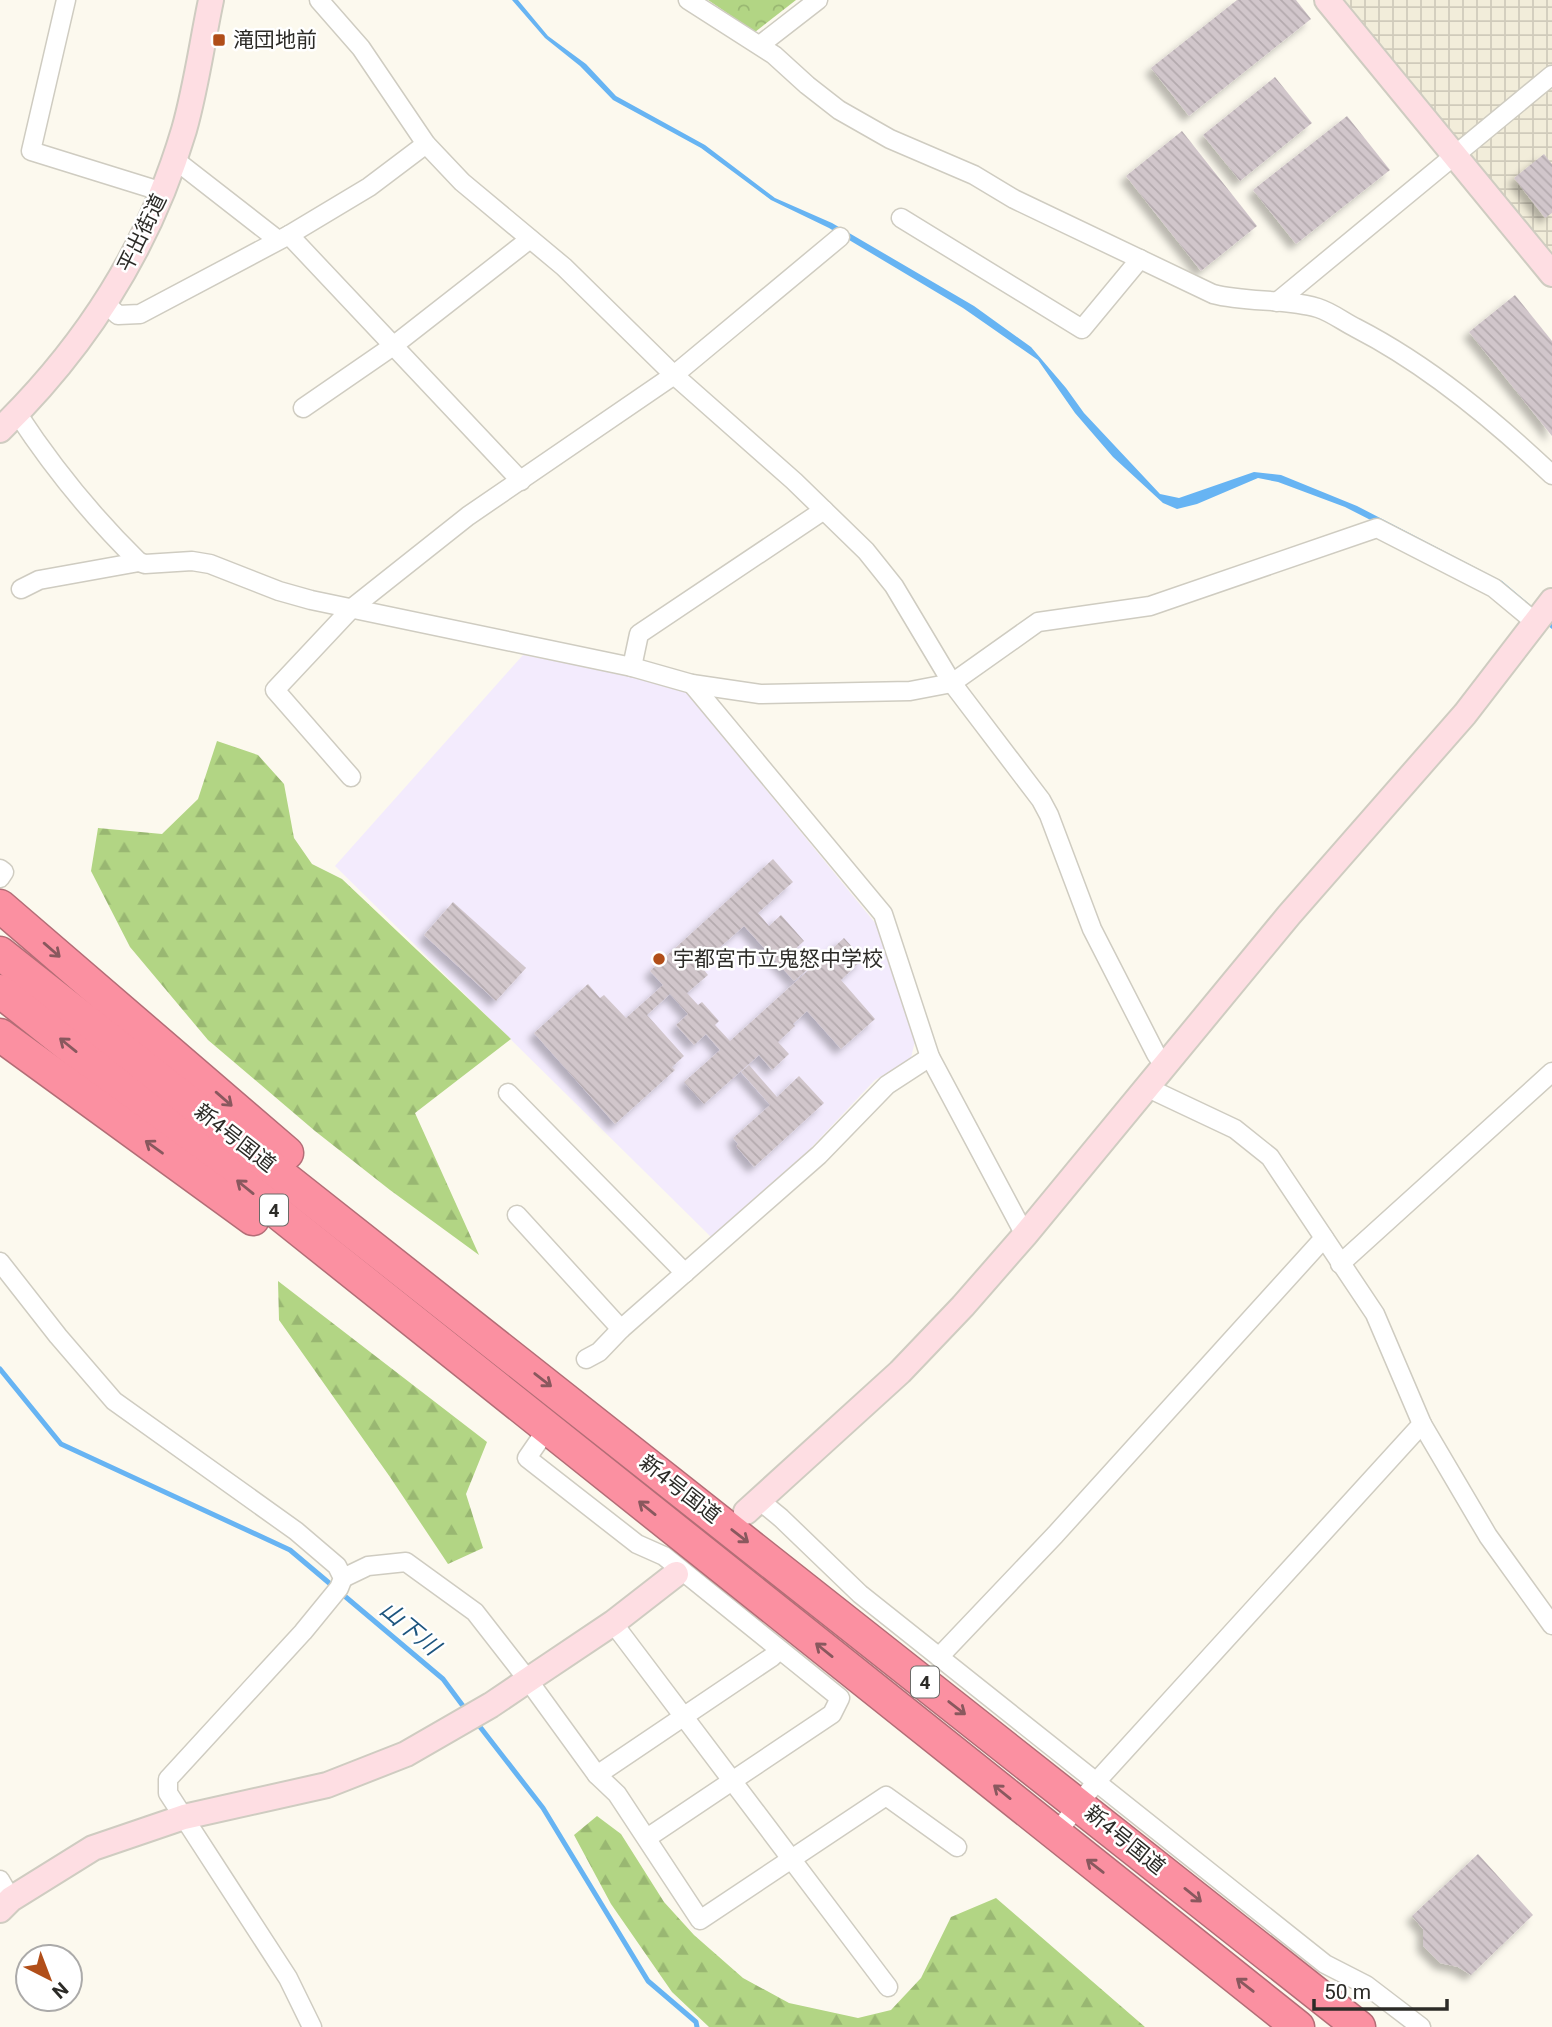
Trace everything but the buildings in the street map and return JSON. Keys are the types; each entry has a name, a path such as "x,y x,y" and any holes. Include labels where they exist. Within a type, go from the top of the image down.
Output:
{"highway":[{"path":"0,906 424,1270 489,1338"},
{"name":"新4号国道","path":"0,953 489,1338 1087,1793 1359,2027"},
{"name":"新4号国道","path":"0,991 1298,2027"},
{"path":"0,1035 496,1401 547,1429"}],"street":[{"path":"66,0 31,151 163,192"},
{"name":"平出街道","path":"9,422 64,362 106,304 138,246 163,192 189,109 211,0"},
{"path":"318,0 361,48 426,144 462,182 564,267 674,376 824,510 866,551 894,586 952,683 1041,800 1092,929 1156,1054 1165,1066"},
{"path":"688,0 760,45 839,110 890,139 974,175 1014,199 1213,293 1231,298 1319,309 1381,341 1450,388 1509,434 1552,475"},
{"path":"760,45 818,0"},
{"path":"1327,0 1552,274"},
{"path":"1277,302 1552,75"},
{"path":"106,304 118,314 140,314 283,238 369,187 426,144"},
{"path":"174,159 283,238 393,346 521,481"},
{"path":"901,218 1082,329 1140,259"},
{"path":"351,777 275,690 352,608 468,516 674,376 840,237"},
{"path":"303,408 393,346 530,239"},
{"path":"9,422 52,466 107,531 139,562 145,564 192,561 279,591 632,667 692,684 761,694 910,691 952,683 1038,622 1150,606 1377,528 1494,588 1535,622"},
{"path":"632,667 639,634 824,510"},
{"path":"21,589 39,580 139,562"},
{"path":"1421,2027 1366,1985 1325,1964 1087,1793 939,1657 860,1594 781,1518 752,1506 900,1373 1025,1235 1289,915 1465,714 1552,601"},
{"path":"692,684 883,914 930,1057 1025,1235"},
{"path":"0,869 4,872 0,878"},
{"path":"586,1359 599,1352 621,1329 819,1155 887,1085 930,1057"},
{"path":"1340,1264 1552,1072"},
{"path":"1146,1087 1235,1129 1270,1157 1375,1314 1422,1424 1488,1536 1552,1625"},
{"path":"509,1093 685,1273"},
{"path":"517,1215 621,1329"},
{"path":"939,1657 1055,1535 1324,1238"},
{"path":"0,1262 114,1401 296,1531 337,1566 343,1578"},
{"path":"1055,1835 1087,1793 1422,1424"},
{"path":"547,1429 527,1458 636,1544 664,1556 840,1698 832,1714 647,1838"},
{"path":"312,2027 288,1978 168,1793 168,1779 303,1632 339,1588 343,1578 368,1566 406,1562 475,1612 597,1775 617,1794 700,1920 886,1796 957,1847"},
{"path":"4,1897 93,1848 184,1817 327,1785 406,1754 491,1705 613,1623 676,1574"},
{"path":"613,1623 888,1987"},
{"path":"597,1775 779,1650"}],"shaded area":[{"path":"1343,0 1552,0 1552,255"},
{"name":"宇都宮市立鬼怒中学校","path":"523,655 683,688 876,924 903,994 915,1041 911,1058 875,1080 808,1151 711,1237 335,866"}],"green space":[{"path":"708,0 796,0 755,32"},
{"path":"217,741 258,755 284,784 294,838 312,864 342,879 511,1039 415,1113 479,1255 315,1131 208,1040 130,947 91,871 98,828 162,834 198,799"},
{"path":"278,1281 487,1442 466,1494 483,1548 448,1564 279,1320"},
{"path":"597,1816 621,1834 664,1902 694,1935 743,1978 789,2003 858,2018 891,2010 921,1978 951,1917 996,1898 1145,2027 709,2027 672,1992 611,1904 574,1835"}],"water":[{"path":"512,0 518,0 548,36 586,64 616,96 705,145 775,198 832,223 974,306 1031,347 1084,413 1160,494 1179,498 1254,472 1281,475 1357,506 1502,581 1552,623 1552,629 1498,585 1345,507 1278,482 1258,478 1197,504 1177,509 1163,503 1113,457 1075,413 1038,360 963,308 829,228 771,200 701,148 613,100 580,66 545,38"}],"waterway":[{"name":"山下川","path":"0,1369 61,1444 290,1550 443,1679 466,1710"},
{"name":"山下川","path":"477,1723 543,1808 648,1981 696,2022 697,2027"}],"place":[{"name":"滝団地前","path":"219,40"},
{"name":"宇都宮市立鬼怒中学校","path":"659,959"}]}
